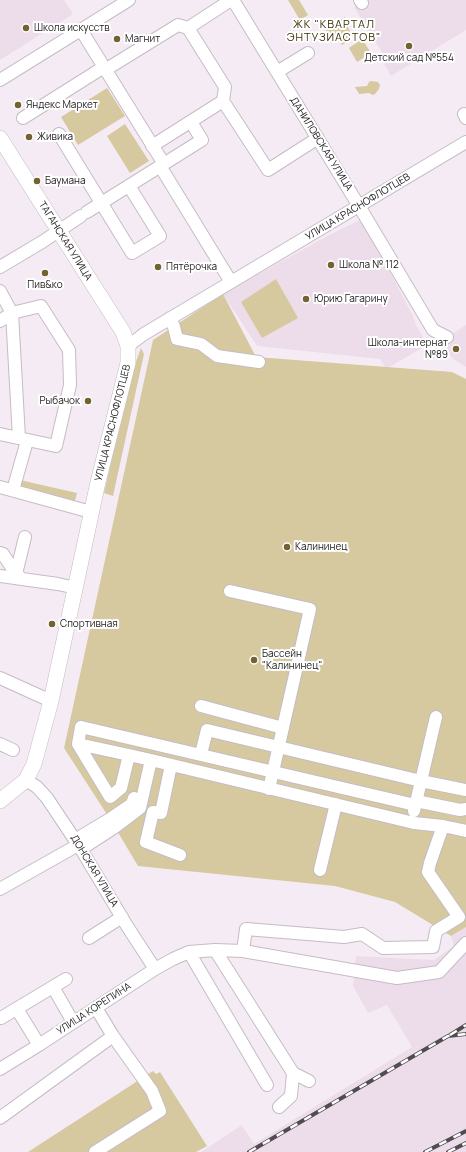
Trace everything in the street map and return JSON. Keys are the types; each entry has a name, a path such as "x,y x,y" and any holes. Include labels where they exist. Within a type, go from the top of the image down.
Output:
{"main road":[{"name":"ТАГАНСКАЯ УЛИЦА","path":"0,138 57,231 123,332 128,346"},
{"name":"УЛИЦА КРАСНОФЛОТЦЕВ","path":"0,801 26,780 34,764 51,701 65,630 128,363 128,346"}],"street":[{"path":"0,80 129,0"},
{"path":"188,28 232,0"},
{"name":"ДАНИЛОВСКАЯ УЛИЦА","path":"232,0 318,138 433,330 447,337"},
{"path":"23,118 104,68 178,25 188,28 225,87 224,101 268,170 318,138"},
{"path":"81,30 152,146 232,282"},
{"path":"277,72 308,53"},
{"path":"152,146 224,101"},
{"path":"0,267 202,140 191,122"},
{"path":"59,134 132,253 160,236 129,186"},
{"name":"УЛИЦА КРАСНОФЛОТЦЕВ","path":"128,346 170,318 466,142"},
{"path":"0,291 12,313 23,440 13,490"},
{"path":"0,321 12,313 41,306 69,350 70,385 56,446 0,434"},
{"path":"170,318 174,327 176,339 201,344 217,356 259,362"},
{"path":"0,488 13,490 92,512"},
{"path":"21,577 25,537"},
{"path":"0,553 3,554 21,577"},
{"path":"0,576 21,577 76,588"},
{"path":"230,591 310,609 269,789"},
{"path":"0,678 51,701"},
{"path":"201,706 283,728"},
{"path":"411,822 436,717"},
{"path":"129,755 121,788 110,796 78,744 82,727 416,803 460,810 466,809"},
{"path":"201,754 207,730 421,781 466,790"},
{"path":"0,890 32,870 115,827 140,808 147,759 147,742"},
{"path":"0,744 12,750"},
{"path":"78,744 411,822 443,826 466,831"},
{"path":"171,765 161,813 153,812 146,842 180,855"},
{"name":"ДОНСКАЯ УЛИЦА","path":"26,780 37,787 47,798 155,969"},
{"path":"320,870 336,804"},
{"path":"243,951 246,929 344,938 362,934 383,948 433,947 436,931 459,917 428,872 443,826"},
{"path":"89,938 122,917"},
{"name":"УЛИЦА КОРЕПИНА","path":"0,1069 155,969 190,952 215,950 243,951 397,978 439,972 466,943"},
{"path":"215,950 293,1073 309,1081"},
{"path":"190,952 267,1086"},
{"path":"2,1018 66,979"},
{"path":"53,987 73,1022"},
{"path":"95,1152 160,1111 152,1091 113,1036 96,1008"},
{"path":"17,1009 39,1045"},
{"path":"0,1118 113,1036"},
{"path":"279,1107 292,1096 293,1073"}],"shaded area":[{"name":"Школа искусств","path":"0,0 64,0 73,14 0,60"},
{"path":"288,0 299,0 308,15 300,20"},
{"name":"Детский сад №554","path":"366,0 466,0 466,30 391,76 384,64 388,62 354,7"},
{"path":"345,17 349,24 348,28 351,33 348,41 342,45 337,37 328,34 325,29"},
{"path":"362,39 371,53 357,62 349,48"},
{"path":"371,81 378,82 380,85 375,94 359,94 355,87 367,86"},
{"path":"107,88 125,116 78,145 61,117"},
{"path":"125,124 149,161 130,173 107,136"},
{"name":"Школа № 112","path":"362,219 427,345 386,369 380,359 257,346 223,294 329,235"},
{"path":"276,279 298,318 262,338 241,302"},
{"name":"Калининец","path":"223,294 256,357 452,372 466,379 466,927 451,936 395,902 335,886 138,866 110,819 64,748 153,340"},
{"name":"Школа-интернат №89","path":"466,325 466,367 452,358 442,340"},
{"path":"141,348 144,354 113,496 104,493 131,375"},
{"path":"20,480 77,493 75,501 26,489 21,485"},
{"path":"466,927 466,1152 201,1152 242,1125 254,1144 412,1047 387,1005 368,1013 353,986 356,956 434,960 454,946 451,936"},
{"path":"153,1071 156,1074 160,1072 207,1146 196,1152 28,1152"}],"railway":[{"path":"450,1035 466,1025"},
{"path":"249,1152 448,1036 466,1034"},
{"path":"425,1152 466,1131"},
{"path":"448,1152 466,1143"}],"place":[{"name":"Школа искусств","path":"26,28"},
{"name":"Магнит","path":"117,39"},
{"name":"Детский сад №554","path":"409,46"},
{"name":"Яндекс Маркет","path":"18,105"},
{"name":"Живика","path":"29,137"},
{"name":"Баумана","path":"37,181"},
{"name":"Школа № 112","path":"331,265"},
{"name":"Пятёрочка","path":"158,267"},
{"name":"Пив&ко","path":"45,273"},
{"name":"Юрию Гагарину","path":"306,299"},
{"name":"Школа-интернат №89","path":"456,349"},
{"name":"Рыбачок","path":"88,401"},
{"name":"Калининец","path":"287,547"},
{"name":"Спортивная","path":"52,624"},
{"name":"Бассейн \"Калининец\"","path":"254,660"}],"district":[{"name":"ЖК \"КВАРТАЛ ЭНТУЗИАСТОВ\"","path":"334,31"}]}
